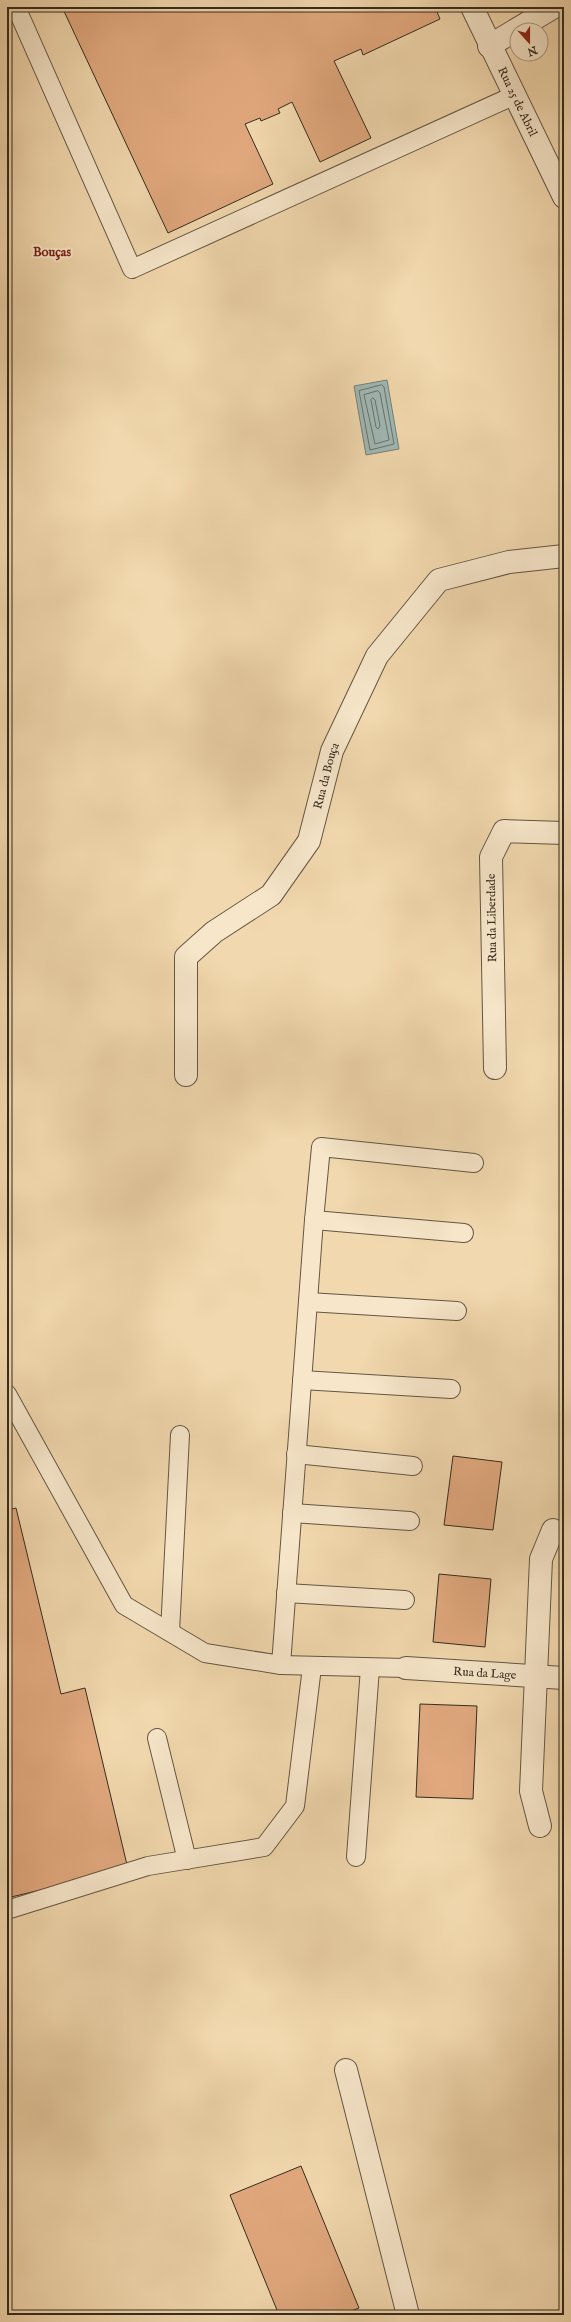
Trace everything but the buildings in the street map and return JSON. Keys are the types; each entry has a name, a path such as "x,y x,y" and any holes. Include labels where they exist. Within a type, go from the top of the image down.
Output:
{"street":[{"name":"Rua 25 de Abril","path":"472,7 489,46 515,95 564,197"},
{"path":"489,46 554,7"},
{"name":"Rua da Bouça","path":"186,1074 186,957 214,932 271,894 309,841 332,751 377,656 439,580 509,562 564,556"},
{"name":"Rua da Liberdade","path":"495,1068 491,856 504,831 564,833"},
{"path":"540,1826 531,1790 541,1559 553,1530"},
{"name":"Rua da Lage","path":"406,1668 564,1678"},
{"path":"346,2070 408,2315"}],"lane":[{"path":"16,7 132,269 515,95"},
{"path":"281,1665 314,1220 322,1148 474,1163"},
{"path":"314,1220 464,1233"},
{"path":"308,1302 457,1311"},
{"path":"302,1380 451,1389"},
{"path":"7,1394 124,1605 205,1653 281,1665 312,1667 406,1668"},
{"path":"170,1632 180,1435"},
{"path":"296,1454 414,1466"},
{"path":"292,1513 410,1522"},
{"path":"286,1593 405,1600"},
{"path":"7,1910 148,1866 264,1847 295,1806 312,1667"},
{"path":"356,1857 370,1668"},
{"path":"157,1738 187,1860"}],"water":[{"path":"387,380 399,449 366,455 354,386"}],"district":[{"name":"Bouças","path":"52,252"}]}
